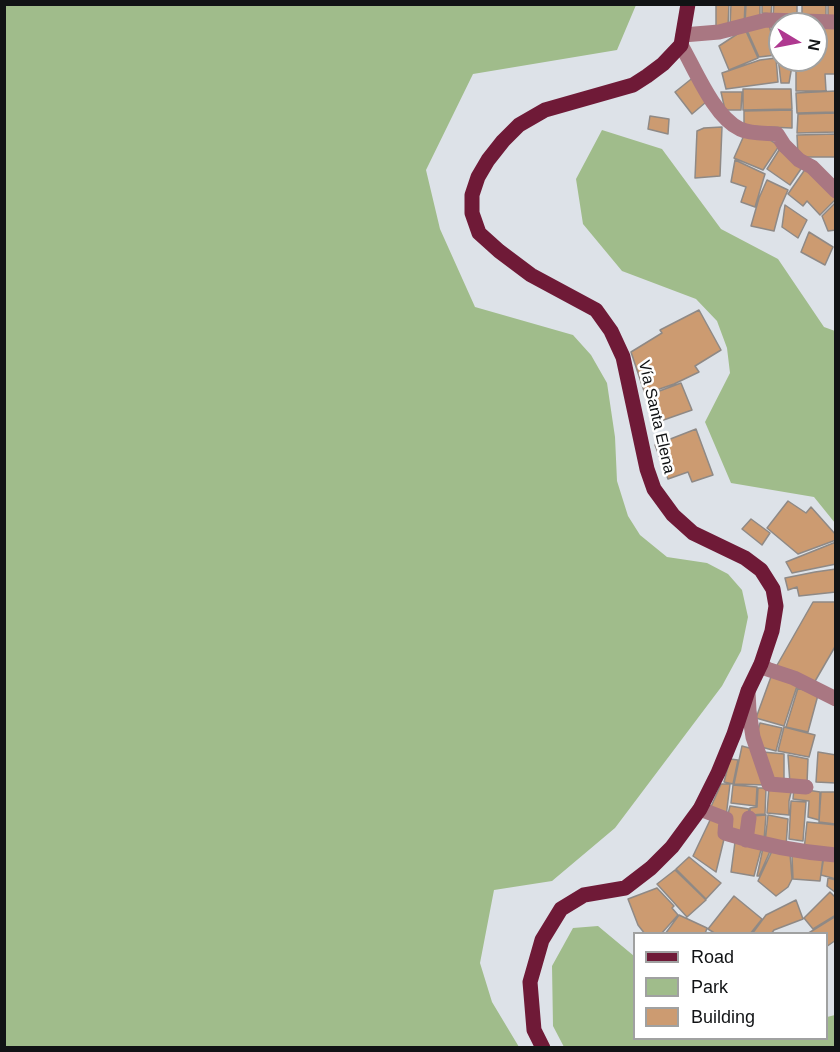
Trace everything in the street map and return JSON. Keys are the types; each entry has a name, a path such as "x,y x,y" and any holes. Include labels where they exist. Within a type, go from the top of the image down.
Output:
{"main road":[{"path":"682,40 688,4"},
{"name":"Vía Santa Elena","path":"543,1047 534,1030 530,982 542,940 561,909 584,895 626,888 651,868 672,847 700,809 734,734 748,691 761,664 772,632 776,606 773,589 761,570 745,558 693,533 673,515 654,489 646,469 623,357 611,331 596,310 531,275 478,233 472,213 472,195 478,177 503,141 519,125 545,110 633,85 663,64 682,40"}],"street":[{"path":"836,22 766,20 682,40 712,102 728,122 742,130 777,134 783,145 799,160 812,167 836,191"},
{"path":"761,664 766,669 795,678 836,699"},
{"path":"748,691 753,737 769,784 806,787"},
{"path":"700,809 726,819 725,833 801,852 836,855"},
{"path":"746,840 749,818"}],"green space":[{"path":"5,4 636,5 617,50 473,74 426,170 440,229 475,307 573,335 591,355 607,383 615,437 617,481 628,516 640,535 667,557 707,563 728,574 742,590 748,617 741,651 722,686 615,828 552,881 494,890 480,963 492,1002 519,1047 5,1047"},
{"path":"602,130 662,149 721,229 778,259 824,327 835,331 835,523 814,497 731,483 705,422 730,373 727,348 717,321 696,299 622,271 583,224 576,179"},
{"path":"598,926 633,955 633,1040 828,1040 828,1017 835,1015 835,1047 564,1047 553,1026 552,966 573,928"}],"building":[{"path":"716,4 729,4 728,26 716,26"},
{"path":"731,4 745,4 744,26 730,26"},
{"path":"746,4 760,4 760,23 745,24"},
{"path":"762,4 772,4 771,12 762,13"},
{"path":"774,4 797,4 797,12 773,12"},
{"path":"802,4 826,4 826,12 802,12"},
{"path":"828,4 836,4 836,17 828,17"},
{"path":"768,24 768,56 759,57 746,28"},
{"path":"828,27 836,28 836,74 825,74 826,91 796,91 796,72 828,72"},
{"path":"745,29 758,58 729,70 719,46"},
{"path":"768,59 768,72 777,72 778,82 726,89 722,73"},
{"path":"780,72 791,72 789,83 781,83"},
{"path":"695,76 712,97 692,114 675,92"},
{"path":"743,89 791,89 792,109 743,110"},
{"path":"836,91 836,112 797,113 796,93"},
{"path":"721,92 742,92 741,110 725,110"},
{"path":"792,110 792,128 744,126 744,111"},
{"path":"836,113 836,132 797,133 798,114"},
{"path":"650,116 669,119 668,134 648,129"},
{"path":"722,127 720,176 695,178 697,131 704,128"},
{"path":"745,133 767,138 779,146 763,170 734,158"},
{"path":"836,134 836,157 798,157 797,135"},
{"path":"779,150 803,166 790,185 767,169"},
{"path":"735,160 765,174 755,207 741,202 746,187 731,182"},
{"path":"806,168 836,196 836,199 820,215 807,201 803,206 788,194"},
{"path":"767,180 788,190 774,231 751,226"},
{"path":"836,202 836,230 828,231 822,216"},
{"path":"785,205 807,220 798,238 782,227"},
{"path":"809,232 833,247 825,265 801,252"},
{"path":"699,310 721,350 695,366 699,372 645,394 631,352 662,333 660,330"},
{"path":"681,383 692,410 655,423 646,396"},
{"path":"696,429 713,475 692,482 688,472 668,479 655,445"},
{"path":"788,501 806,513 811,507 836,535 836,540 798,554 767,528"},
{"path":"751,519 770,533 762,545 742,529"},
{"path":"836,542 836,564 792,573 786,562"},
{"path":"836,569 836,592 799,596 797,587 788,590 785,578"},
{"path":"813,602 836,602 836,645 814,683 776,667"},
{"path":"772,674 798,683 784,726 756,718"},
{"path":"798,688 818,695 808,732 786,727"},
{"path":"760,723 782,728 776,751 754,745"},
{"path":"784,727 815,735 809,757 778,751"},
{"path":"742,746 760,751 766,785 734,784"},
{"path":"763,752 784,754 784,781 770,782"},
{"path":"818,752 836,755 836,783 816,782"},
{"path":"788,755 808,759 807,783 790,784"},
{"path":"730,759 738,760 733,784 724,782"},
{"path":"721,784 730,784 726,817 710,809"},
{"path":"733,785 757,787 756,806 731,803"},
{"path":"769,787 792,788 789,815 767,813"},
{"path":"758,788 766,788 765,814 750,815 750,808 757,807"},
{"path":"794,788 820,792 819,820 808,817 809,801 793,799"},
{"path":"821,792 835,792 835,824 819,822"},
{"path":"791,801 806,802 803,841 789,839"},
{"path":"730,806 749,809 744,836 724,831"},
{"path":"766,815 764,840 753,840 752,816"},
{"path":"768,815 788,819 786,846 765,843"},
{"path":"712,816 725,820 725,835 716,872 693,856"},
{"path":"807,822 836,825 836,855 804,850"},
{"path":"735,842 762,846 754,876 731,872"},
{"path":"763,848 771,849 757,876"},
{"path":"772,851 790,854 792,879 788,887 776,896 758,881"},
{"path":"792,856 823,858 820,881 793,879"},
{"path":"824,856 836,857 836,879 821,875"},
{"path":"689,857 721,883 706,899 676,869"},
{"path":"675,870 706,900 687,917 657,884"},
{"path":"828,878 836,880 836,893 827,886"},
{"path":"657,888 674,906 672,908 678,915 663,932 643,932 638,925 628,899"},
{"path":"830,892 836,898 836,915 813,929 804,918"},
{"path":"734,896 762,919 752,932 713,932 708,929"},
{"path":"796,900 803,919 772,932 753,932 766,915"},
{"path":"679,915 707,928 706,932 666,932"},
{"path":"836,916 836,940 828,946 828,932 810,932"}]}
